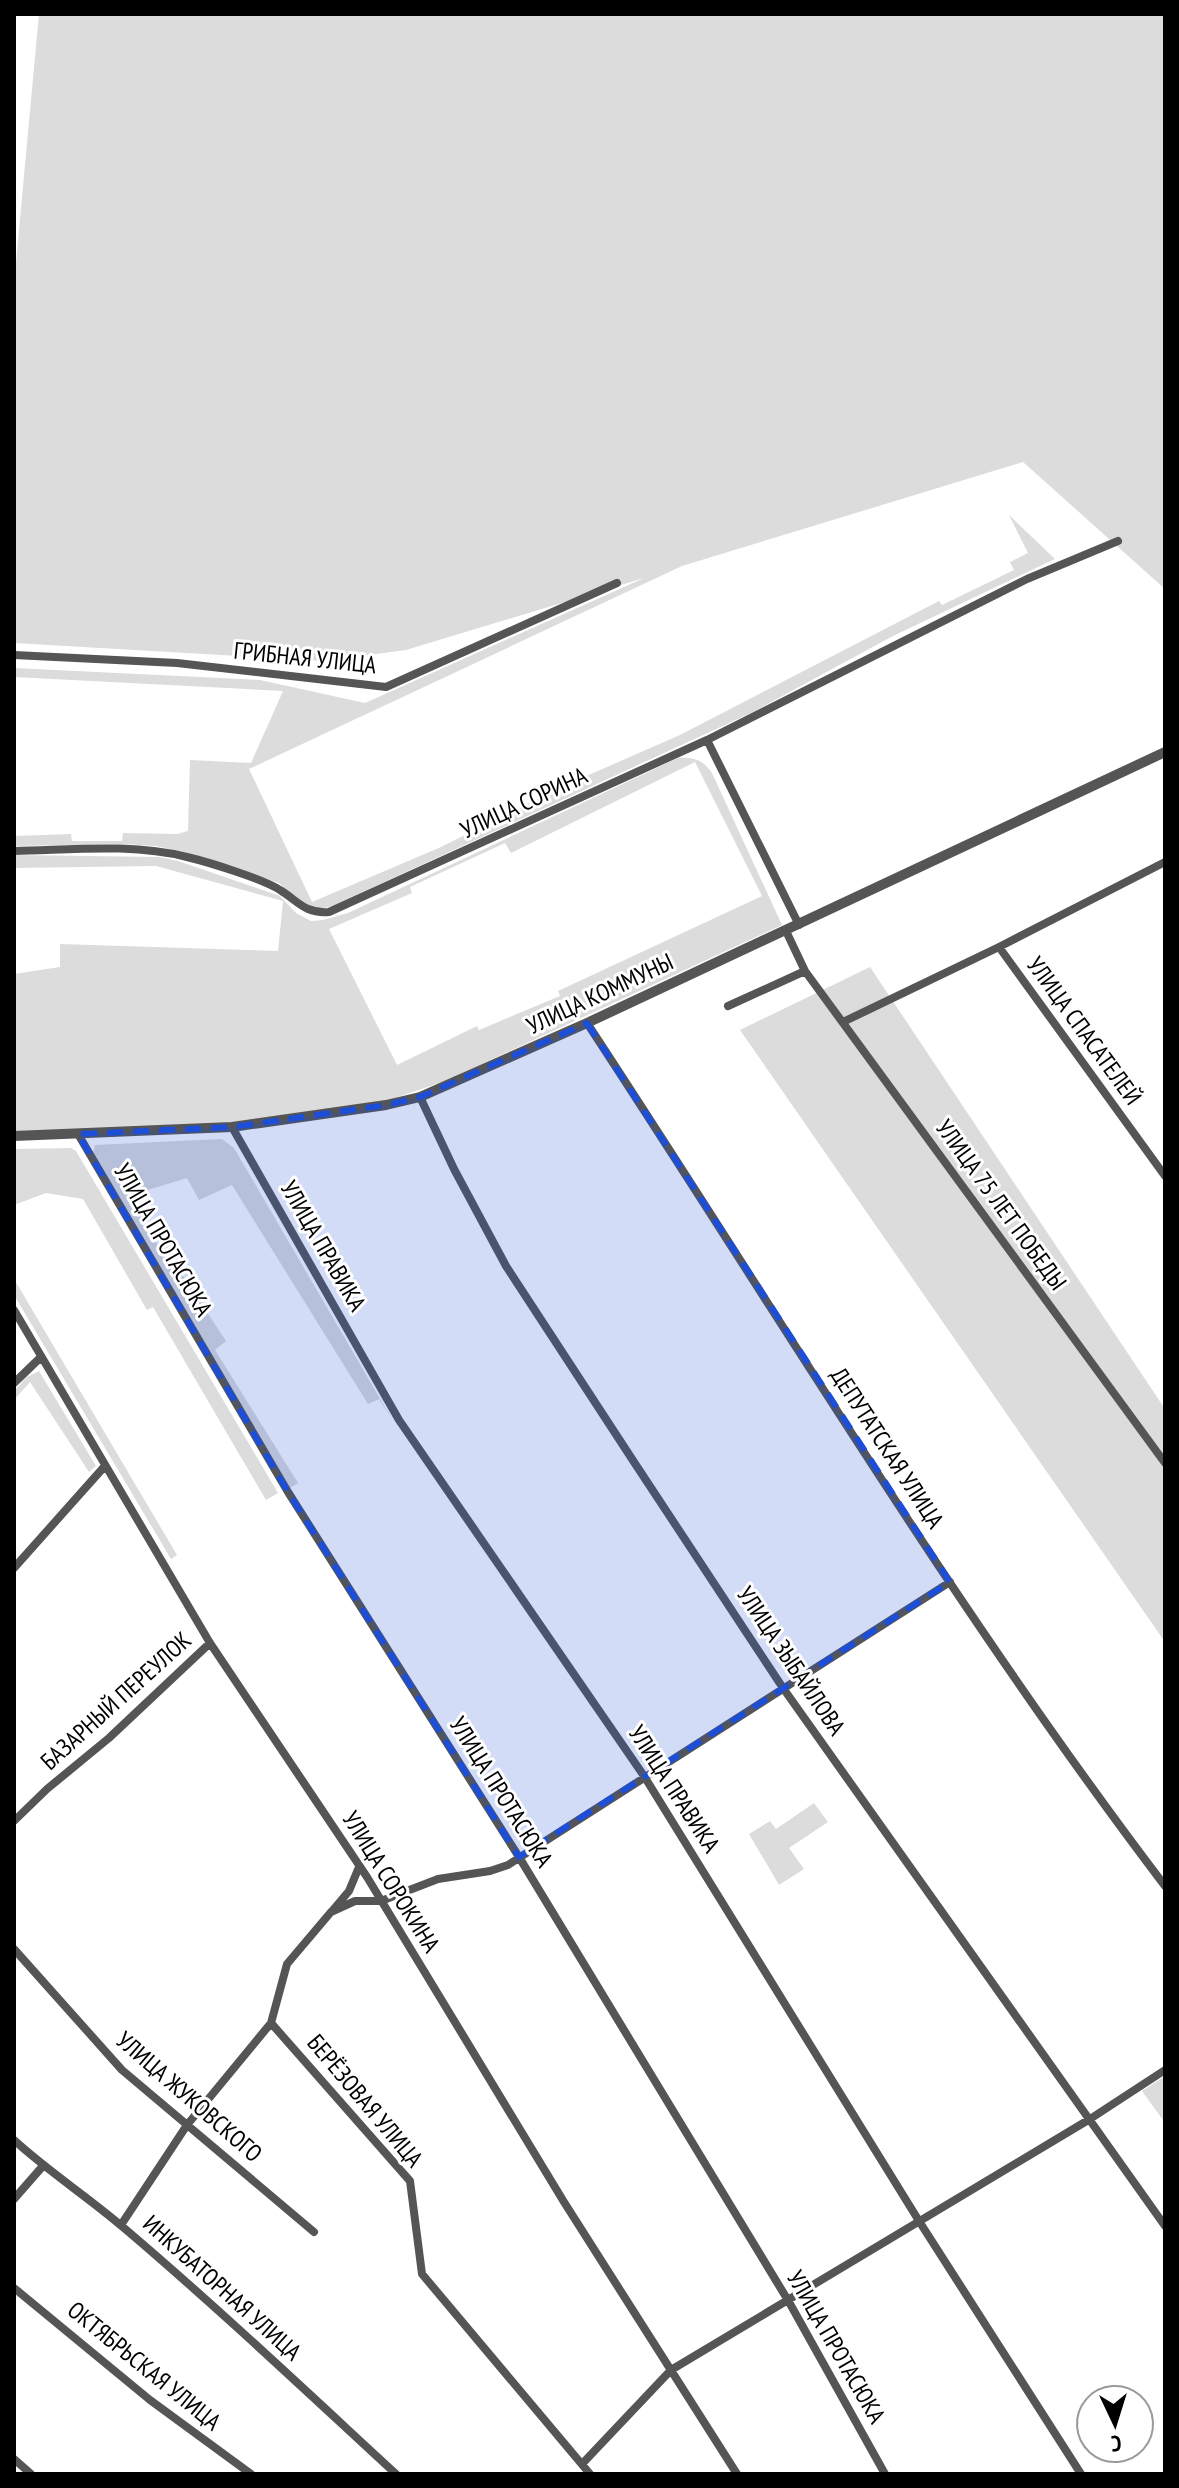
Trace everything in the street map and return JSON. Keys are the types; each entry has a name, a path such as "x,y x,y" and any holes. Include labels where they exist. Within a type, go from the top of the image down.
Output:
{"street":[{"name":"УЛИЦА СОРИНА","path":"14,851 144,850 168,853 192,858 280,890 307,910 329,912 707,740 1027,579 1118,541"},
{"name":"ГРИБНАЯ УЛИЦА","path":"14,655 177,663 386,687 617,583"},
{"path":"707,740 799,925"},
{"name":"УЛИЦА КОММУНЫ","path":"14,1136 232,1127 386,1105 420,1097 799,925 1165,752"},
{"path":"843,1022 999,947 1162,863 1165,873"},
{"name":"УЛИЦА 75 ЛЕТ ПОБЕДЫ","path":"786,931 805,971 1165,1463"},
{"name":"УЛИЦА СПАСАТЕЛЕЙ","path":"999,947 1165,1176"},
{"path":"728,1006 805,971"},
{"name":"ДЕПУТАТСКАЯ УЛИЦА","path":"587,1023 950,1582 1165,1886"},
{"name":"УЛИЦА ЗЫБАЙЛОВА","path":"420,1097 506,1266 783,1688 1165,2226"},
{"name":"УЛИЦА ПРАВИКА","path":"232,1127 399,1420 644,1776 919,2221 1081,2474"},
{"name":"УЛИЦА ПРОТАСЮКА","path":"78,1134 288,1492 519,1857 789,2302 885,2474"},
{"name":"УЛИЦА СОРОКИНА","path":"14,1310 210,1643 381,1901 564,2202 737,2474"},
{"path":"14,1383 18,1373 41,1357"},
{"path":"14,1568 104,1467"},
{"path":"331,1912 355,1901 381,1901 438,1879 500,1869 950,1582"},
{"name":"БАЗАРНЫЙ ПЕРЕУЛОК","path":"14,1821 109,1738 210,1643"},
{"path":"121,2225 187,2125 271,2023 287,1964 349,1891 359,1867"},
{"name":"УЛИЦА ЖУКОВСКОГО","path":"14,1949 122,2070 314,2232"},
{"name":"БЕРЁЗОВАЯ УЛИЦА","path":"271,2023 410,2181 422,2274 586,2471"},
{"path":"586,2471 671,2370 789,2302 1165,2070"},
{"name":"ИНКУБАТОРНАЯ УЛИЦА","path":"14,2140 42,2167 121,2225 245,2334 396,2474"},
{"path":"14,2199 42,2167"},
{"name":"ОКТЯБРЬСКАЯ УЛИЦА","path":"14,2288 150,2400 251,2474"},
{"path":"14,2459 31,2474"}],"highlighted area":[{"path":"587,1023 950,1582 519,1857 288,1492 78,1134 232,1127 386,1105 420,1097"}],"shaded area":[{"path":"39,14 1165,14 1165,589 1023,462 682,566 249,769 312,902 441,847 559,788 680,735 939,601 942,605 1014,570 1010,562 1028,553 1009,515 1055,559 893,636 753,712 332,906 321,909 303,906 279,883 156,846 14,846 14,836 71,834 72,841 122,841 123,833 177,834 188,831 190,760 251,763 283,691 14,677 14,668 260,680 365,703 644,578 406,650 323,661 14,643 14,284"},
{"path":"678,758 684,758 702,762 712,773 782,925 445,1081 386,1101 232,1123 14,1133 14,974 60,967 60,944 278,951 283,901 156,866 14,868 14,855 159,857 280,896 296,913 311,921 348,913","holes":["695,762 762,896 558,991 560,996 479,1030 477,1026 397,1065 329,929 412,893 410,887 505,843 511,853"]},
{"path":"870,967 1165,1409 1165,1642 740,1030"},
{"path":"222,1139 234,1148 393,1421 379,1399 368,1404 232,1185 199,1200 187,1178 128,1196 172,1269 177,1267 226,1341 215,1350 298,1483 290,1488 92,1158 95,1145"},
{"path":"71,1148 76,1151 278,1493 266,1500 153,1307 147,1310 83,1199 46,1193 14,1205 14,1149"},
{"path":"14,1279 177,1555 171,1559 14,1295"},
{"path":"39,1371 96,1466 89,1472 30,1382 14,1400 14,1391 27,1377"},
{"path":"814,1803 828,1822 789,1848 804,1869 779,1885 749,1834 770,1821 776,1829"},
{"path":"1165,2076 1165,2118 1163,2120 1142,2091"}]}
